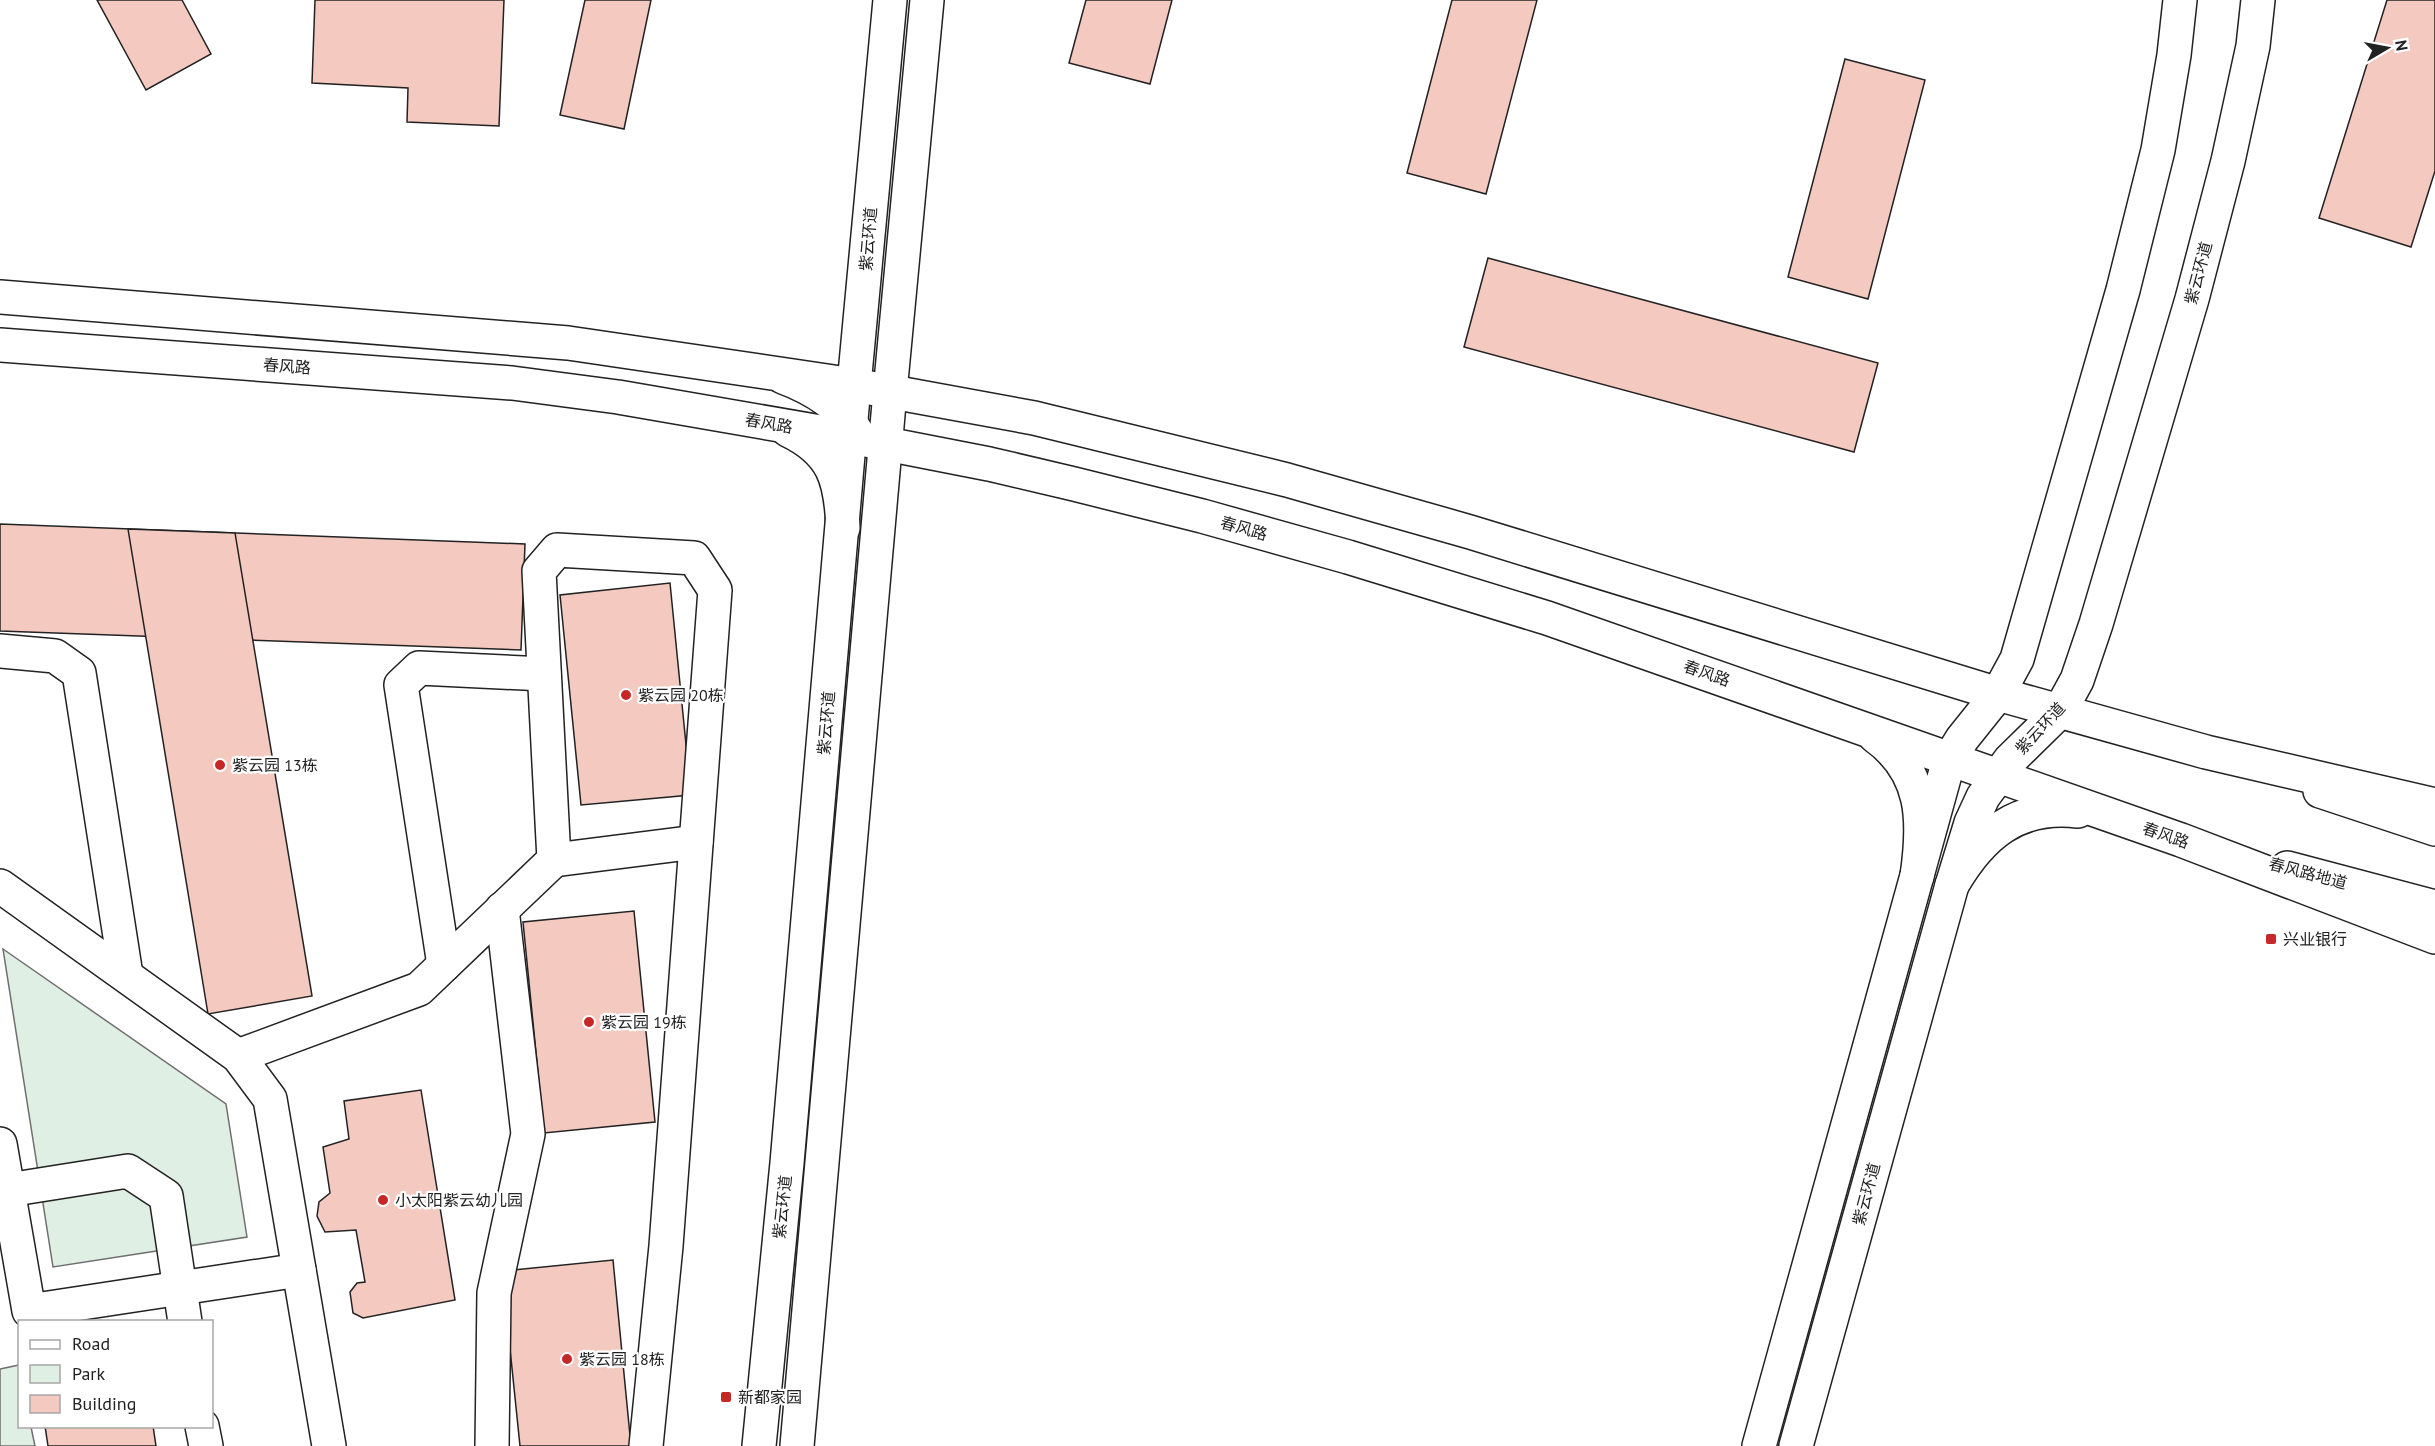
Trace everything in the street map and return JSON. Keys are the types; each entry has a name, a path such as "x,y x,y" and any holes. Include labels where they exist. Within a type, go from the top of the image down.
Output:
{"street":[{"name":"紫云环道","path":"759,1446 787,1163 843,528 862,436 854,386 890,0"},
{"name":"紫云环道","path":"862,436 890,392 927,0"},
{"path":"1759,1446 1948,760 1998,694 2017,659 2123,290 2158,150 2174,55 2180,0"},
{"name":"紫云环道","path":"1797,1446 1971,823 1983,797 1997,776 2010,760 2060,711 2077,680 2096,624 2192,299 2228,161 2253,46 2258,0"},
{"path":"0,297 568,343 854,386 1034,418 1287,480 1492,539 1998,694 2206,752 2435,805"},
{"name":"春风路","path":"0,345 512,383 618,397 779,425 862,436 1074,484 1348,556 1547,618 2181,840 2435,937"},
{"path":"780,376 826,398 862,436 873,489 878,540 797,1446"},
{"path":"779,425 808,441 821,451 829,462 839,487 843,528"},
{"path":"554,860 539,571 557,550 694,558 715,590 666,1246 646,1446"},
{"path":"0,651 55,656 79,673 126,975"},
{"path":"444,965 401,685 419,668 544,674"},
{"path":"1862,727 1890,748 1912,779 1922,819 1917,876"},
{"path":"2206,752 2435,829"},
{"path":"1952,885 1968,858 1984,840 2016,820 2055,810 2113,816"},
{"name":"春风路地道","path":"2181,840 2435,907"},
{"path":"238,1056 419,989 554,860 696,842"},
{"path":"0,886 238,1056 270,1099 329,1446"},
{"path":"492,1446 494,1293 528,1134 502,909"},
{"path":"0,1144 29,1311 299,1270"},
{"path":"8,1190 128,1172 166,1196 185,1320"},
{"path":"202,1428 206,1446"}],"green space":[{"path":"3,949 226,1104 247,1237 53,1267"},
{"path":"18,1365 18,1428 31,1428 35,1446 0,1446 0,1369"}],"building":[{"path":"97,0 182,0 211,54 146,90"},
{"path":"315,0 504,0 499,126 407,122 408,88 312,83"},
{"path":"585,0 651,0 624,129 560,115"},
{"path":"1086,0 1172,0 1150,84 1069,63"},
{"path":"1452,0 1537,0 1486,194 1407,173"},
{"path":"2387,0 2435,0 2435,171 2411,247 2319,218"},
{"path":"1845,59 1925,80 1868,299 1788,277"},
{"path":"1488,258 1878,363 1854,452 1464,347"},
{"path":"0,524 525,544 521,650 0,631"},
{"name":"紫云园 13栋","path":"128,529 235,533 312,996 208,1014"},
{"name":"紫云园 20栋","path":"670,583 691,795 581,805 560,595"},
{"name":"紫云园 19栋","path":"634,911 655,1122 544,1133 523,922"},
{"name":"小太阳紫云幼儿园","path":"421,1090 455,1300 363,1318 353,1313 350,1292 357,1283 365,1282 356,1230 325,1232 317,1216 319,1202 330,1193 323,1147 349,1139 344,1101"},
{"name":"紫云园 18栋","path":"613,1260 631,1446 520,1446 502,1271"},
{"path":"45,1428 153,1428 156,1446 48,1446"}],"place":[{"name":"紫云园 20栋","path":"626,695"},
{"name":"紫云园 13栋","path":"220,765"},
{"name":"兴业银行","path":"2271,939"},
{"name":"紫云园 19栋","path":"589,1022"},
{"name":"小太阳紫云幼儿园","path":"383,1200"},
{"name":"紫云园 18栋","path":"567,1359"},
{"name":"新都家园","path":"726,1397"}]}
